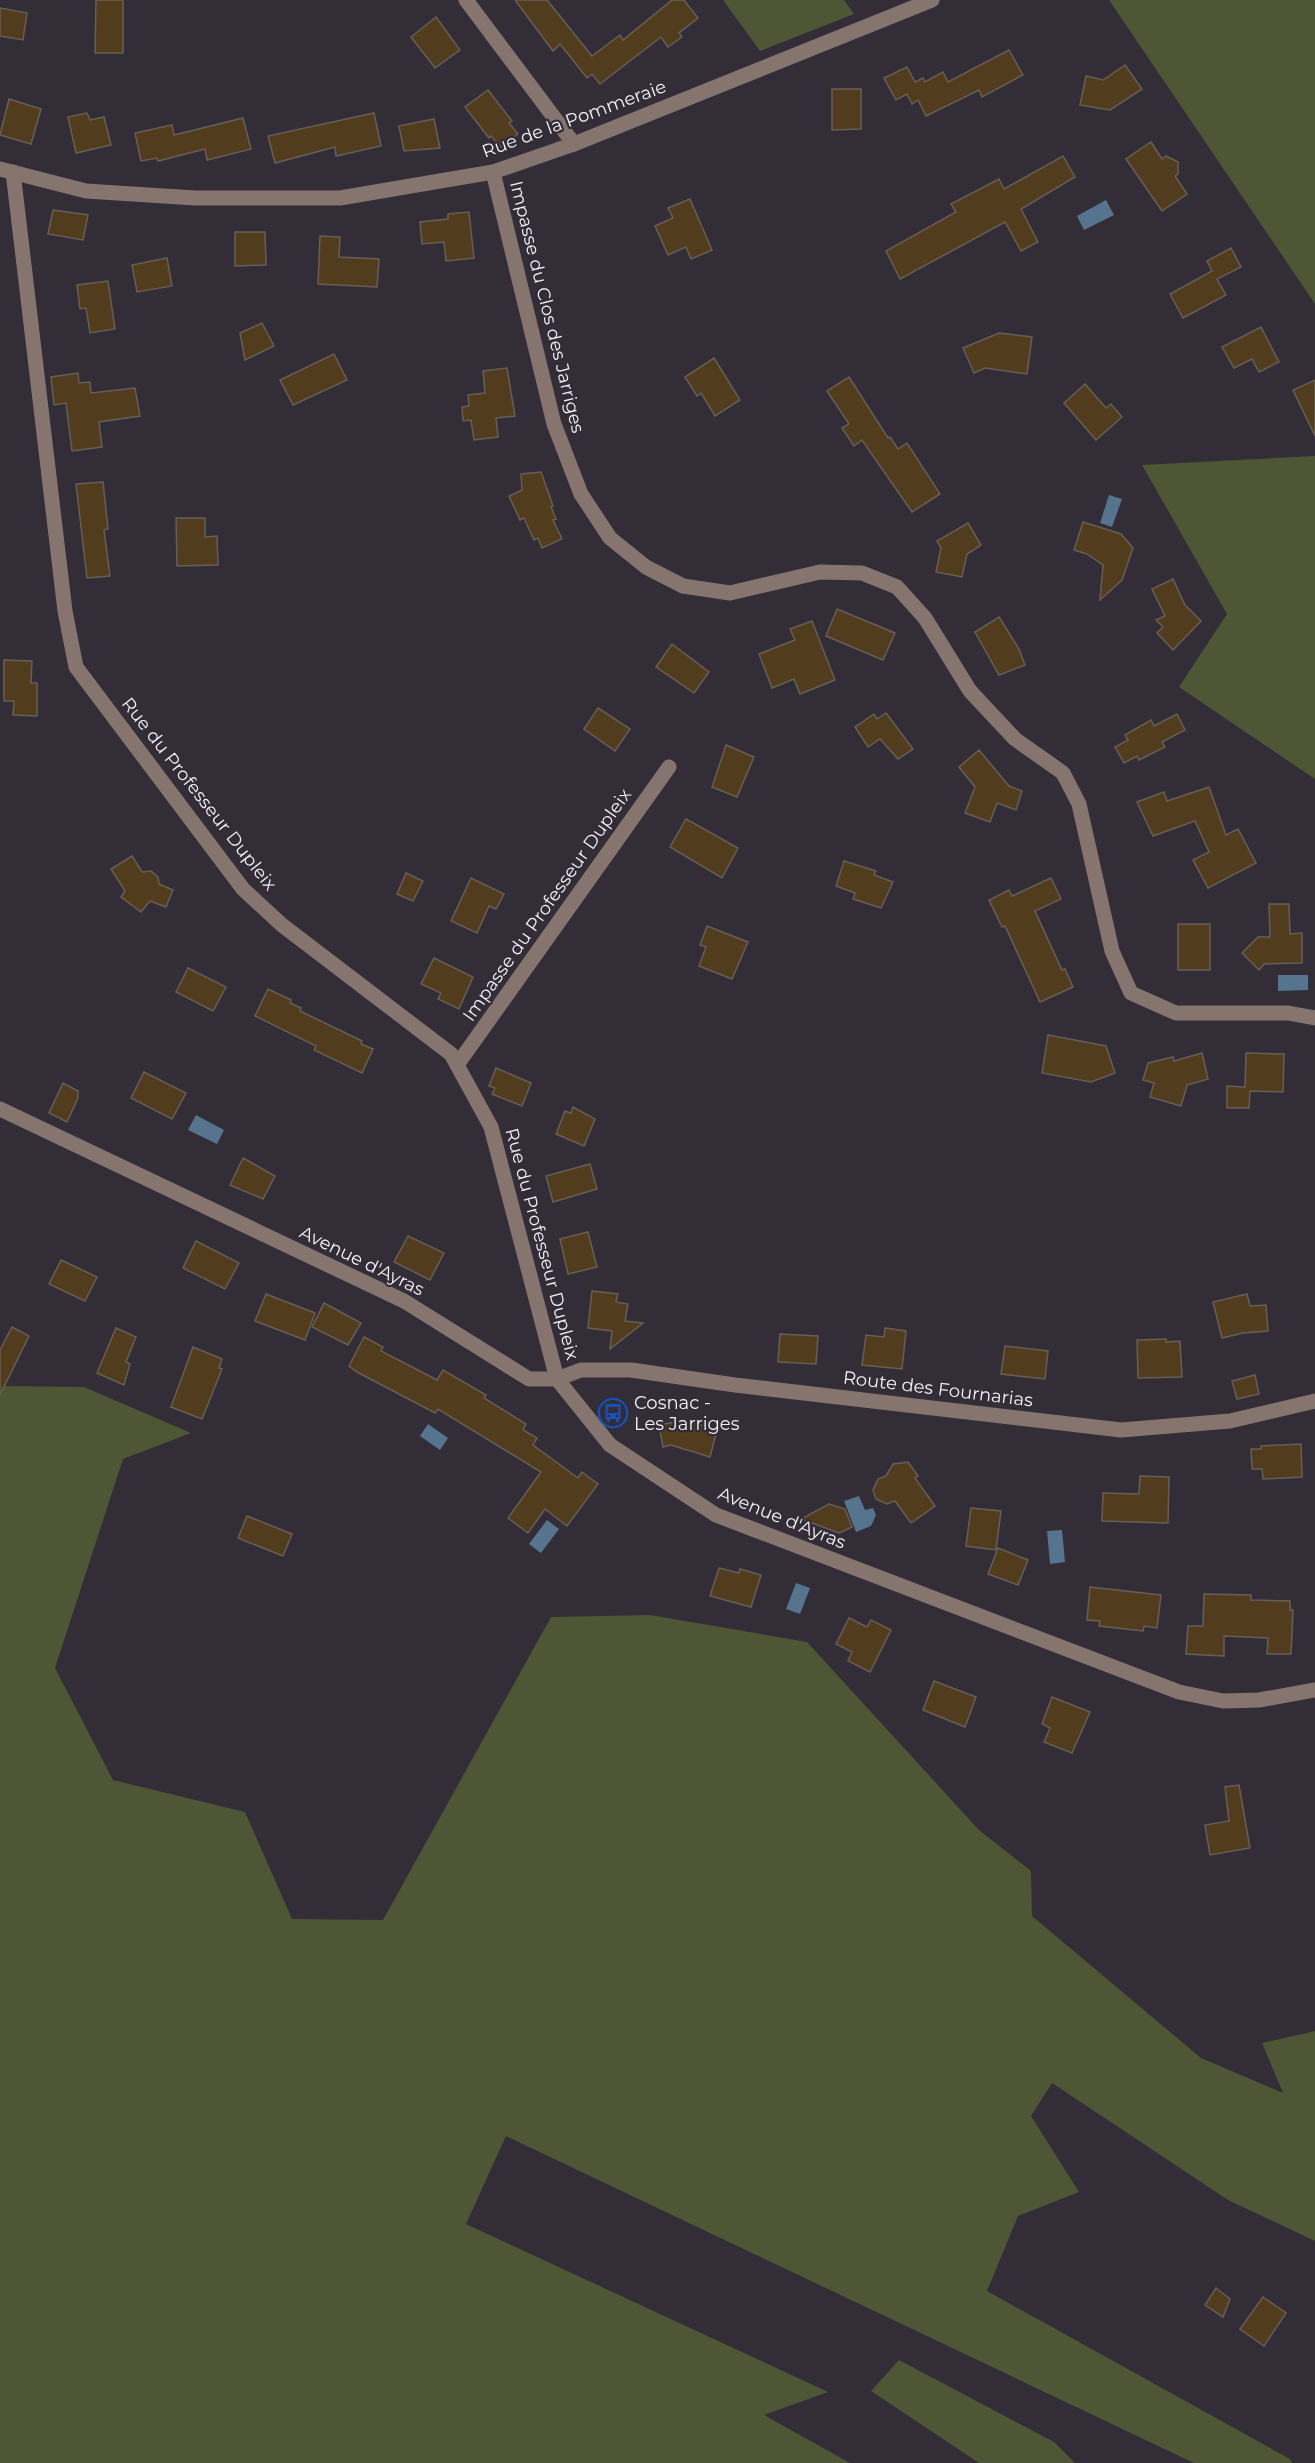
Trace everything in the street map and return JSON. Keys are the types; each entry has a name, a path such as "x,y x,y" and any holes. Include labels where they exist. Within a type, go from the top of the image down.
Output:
{"street":[{"path":"466,0 574,144"},
{"name":"Rue de la Pommeraie","path":"7,170 86,190 195,198 340,198 493,172 574,144 932,0"},
{"name":"Rue du Professeur Dupleix","path":"7,170 65,611 76,667 243,889 282,926 451,1054 491,1127 557,1379"},
{"name":"Impasse du Clos des Jarriges","path":"493,172 554,424 581,494 610,538 646,567 683,586 730,593 820,572 862,573 897,586 925,618 970,691 1015,739 1063,773 1078,804 1112,951 1131,993 1176,1012 1288,1013 1315,1018"},
{"name":"Impasse du Professeur Dupleix","path":"457,1065 669,768"},
{"name":"Avenue d'Ayras","path":"0,1109 404,1301 530,1379 557,1379 610,1445 716,1515 1179,1692 1223,1701 1259,1700 1315,1690"},
{"name":"Route des Fournarias","path":"557,1379 581,1370 631,1370 735,1385 1121,1430 1230,1421 1315,1401"}],"green space":[{"path":"723,0 844,0 854,14 760,51"},
{"path":"1109,0 1315,0 1315,304"},
{"path":"1315,456 1315,779 1179,687 1227,614 1142,465"},
{"path":"0,1386 84,1387 191,1433 123,1459 55,1668 113,1780 245,1812 292,1919 383,1920 551,1617 650,1615 807,1642 979,1830 1031,1871 1032,1916 1201,2058 1283,2093 1262,2043 1315,2031 1315,2241 1228,2200 1052,2083 1031,2116 1079,2192 1018,2216 987,2291 1290,2459 1292,2463 1194,2463 506,2136 466,2224 828,2392 764,2415 850,2463 0,2463"},
{"path":"899,2360 1054,2442 1075,2463 979,2463 871,2391"}],"water":[{"path":"1106,200 1114,215 1084,230 1077,216"},
{"path":"1109,495 1122,499 1112,527 1100,523"},
{"path":"1278,975 1308,975 1308,990 1278,991"},
{"path":"196,1115 224,1130 217,1144 188,1130"},
{"path":"428,1424 448,1438 440,1450 420,1436"},
{"path":"859,1496 865,1510 873,1508 876,1515 871,1526 856,1532 844,1501"},
{"path":"547,1520 559,1529 541,1553 529,1544"},
{"path":"1062,1530 1065,1562 1050,1564 1047,1531"},
{"path":"796,1583 810,1588 800,1614 786,1609"}],"building":[{"path":"96,0 123,0 123,53 95,53"},
{"path":"515,0 547,0 592,56 620,35 623,40 672,0 684,0 698,18 679,33 682,37 668,47 661,37 600,84 592,74 587,78 560,44 553,51"},
{"path":"0,8 27,13 23,40 0,36"},
{"path":"436,17 460,50 435,68 411,37"},
{"path":"1009,50 1023,75 982,97 979,90 926,116 918,100 912,104 907,94 896,100 884,78 907,67 915,82 923,78 925,82 943,72 948,82"},
{"path":"1125,65 1142,89 1110,110 1080,105 1086,76 1103,80"},
{"path":"832,89 861,89 861,129 832,130"},
{"path":"488,90 512,121 509,123 518,134 501,147 491,136 489,138 465,107"},
{"path":"9,99 41,109 31,144 0,135"},
{"path":"87,113 90,120 104,117 111,145 76,153 68,117"},
{"path":"374,113 381,146 336,156 335,147 275,163 268,136"},
{"path":"243,118 251,149 207,160 205,149 158,161 157,158 141,161 135,133 172,125 174,135"},
{"path":"434,119 440,148 404,151 399,126"},
{"path":"1151,142 1162,159 1166,156 1178,162 1178,174 1175,176 1187,194 1162,211 1126,159"},
{"path":"1063,156 1075,177 1021,209 1038,242 1021,251 1005,222 900,279 886,251 956,212 951,204 999,179 1004,189"},
{"path":"690,199 712,250 691,259 686,247 668,255 655,226 673,218 668,208"},
{"path":"53,210 88,215 83,240 48,234"},
{"path":"469,212 474,258 446,261 444,242 422,244 420,222 448,219 448,214"},
{"path":"235,232 265,232 266,265 235,266"},
{"path":"320,236 340,237 339,257 379,259 377,287 318,284"},
{"path":"1231,248 1241,267 1217,279 1226,295 1183,318 1170,294 1212,271 1207,261"},
{"path":"167,258 172,286 137,292 132,265"},
{"path":"108,281 115,329 90,333 86,308 80,309 77,285"},
{"path":"262,323 274,346 245,360 240,333"},
{"path":"1261,327 1279,362 1259,372 1252,359 1234,368 1222,347"},
{"path":"999,333 1032,337 1027,374 985,368 974,373 963,348"},
{"path":"334,354 347,380 293,405 280,380"},
{"path":"714,358 740,400 715,416 701,393 697,396 685,377"},
{"path":"507,368 515,416 496,418 498,437 474,440 471,420 463,421 462,407 469,406 468,395 485,393 483,371"},
{"path":"78,373 79,383 90,382 91,393 135,388 140,416 99,422 102,447 72,451 66,403 54,405 51,377"},
{"path":"849,377 888,438 890,437 898,449 907,443 940,494 912,512 862,440 854,446 842,428 849,424 827,391"},
{"path":"1315,380 1315,436 1293,390"},
{"path":"1085,384 1106,408 1111,404 1122,417 1096,440 1064,403"},
{"path":"541,472 553,506 551,507 556,519 553,520 562,539 542,548 538,538 534,540 524,518 520,520 509,496 522,490 521,474"},
{"path":"103,482 108,529 104,530 110,576 87,578 76,484"},
{"path":"176,518 205,518 205,537 217,536 218,565 177,566"},
{"path":"1083,522 1121,534 1133,548 1122,580 1100,600 1103,565 1087,554 1074,550"},
{"path":"968,523 981,545 967,554 962,577 936,572 941,548 937,541"},
{"path":"1173,579 1185,605 1201,621 1173,650 1157,633 1163,627 1156,620 1165,616 1152,589"},
{"path":"837,609 895,633 883,660 826,636"},
{"path":"999,617 1019,649 1025,665 999,675 975,632"},
{"path":"812,621 835,680 800,694 794,679 772,688 759,654 795,640 790,629"},
{"path":"672,644 709,672 694,693 656,667"},
{"path":"4,660 32,661 31,683 37,683 37,716 13,715 14,701 4,701"},
{"path":"598,708 630,729 615,751 584,729"},
{"path":"886,713 913,749 898,759 880,739 868,747 855,727 874,714 877,719"},
{"path":"1177,714 1185,730 1162,742 1165,747 1139,760 1137,756 1124,763 1115,747 1128,740 1125,735 1151,720 1154,726"},
{"path":"726,745 754,757 737,797 712,787"},
{"path":"979,750 1009,786 1022,791 1016,810 997,803 990,822 965,813 975,787 959,767"},
{"path":"1209,787 1226,835 1238,829 1256,863 1208,888 1193,860 1209,852 1195,821 1153,836 1137,802 1164,792 1167,801"},
{"path":"686,819 738,848 722,878 670,847"},
{"path":"132,856 142,872 151,871 158,877 159,884 173,890 166,907 150,901 141,912 121,897 125,891 111,869"},
{"path":"844,861 876,871 874,875 893,882 881,908 853,899 855,893 836,886"},
{"path":"406,873 423,881 413,901 397,894"},
{"path":"471,878 504,894 496,909 489,906 477,933 451,921"},
{"path":"1051,878 1061,899 1035,911 1062,970 1065,969 1073,987 1040,1002 1005,926 1002,927 989,900 1009,890 1012,896"},
{"path":"1269,904 1289,904 1290,934 1302,933 1302,963 1264,964 1259,970 1242,953 1258,937 1270,937"},
{"path":"1178,924 1210,924 1210,970 1178,970"},
{"path":"707,926 748,942 732,979 699,966 706,947 700,945"},
{"path":"434,958 473,977 459,1009 438,999 441,993 421,984"},
{"path":"188,968 226,987 213,1011 176,992"},
{"path":"268,989 291,1000 290,1003 301,1008 300,1011 362,1041 361,1044 373,1049 362,1073 314,1050 316,1046 255,1016"},
{"path":"1048,1035 1106,1046 1115,1073 1091,1082 1042,1073"},
{"path":"1202,1053 1208,1079 1187,1085 1181,1106 1150,1097 1154,1083 1143,1080 1148,1063 1173,1057 1174,1061"},
{"path":"1246,1053 1284,1054 1283,1092 1250,1091 1249,1108 1227,1108 1227,1086 1245,1087"},
{"path":"496,1068 531,1083 522,1106 492,1094 495,1088 489,1086"},
{"path":"144,1072 186,1093 172,1119 131,1098"},
{"path":"63,1083 78,1091 78,1098 67,1122 49,1113"},
{"path":"573,1107 595,1119 584,1146 556,1134 565,1111 571,1113"},
{"path":"243,1158 275,1176 263,1199 230,1185"},
{"path":"590,1164 597,1189 553,1202 546,1176"},
{"path":"588,1232 597,1267 568,1274 560,1239"},
{"path":"408,1236 444,1253 430,1280 394,1262"},
{"path":"196,1241 239,1263 225,1289 183,1268"},
{"path":"61,1260 97,1277 85,1301 49,1284"},
{"path":"592,1291 618,1294 616,1302 628,1304 625,1321 643,1323 610,1349 612,1331 588,1328"},
{"path":"266,1294 315,1313 305,1340 255,1321"},
{"path":"1247,1294 1250,1306 1266,1305 1268,1331 1222,1338 1213,1302"},
{"path":"324,1303 361,1323 348,1345 312,1327"},
{"path":"12,1327 29,1336 0,1395 0,1350"},
{"path":"116,1328 136,1337 126,1362 130,1364 124,1385 97,1373"},
{"path":"885,1328 906,1331 902,1369 862,1365 866,1335 884,1337"},
{"path":"780,1334 818,1336 816,1364 778,1362"},
{"path":"364,1337 383,1347 381,1351 437,1380 443,1370 486,1395 484,1398 526,1424 523,1430 537,1438 533,1445 578,1478 582,1472 598,1484 567,1526 545,1509 528,1533 508,1518 541,1472 438,1409 435,1413 349,1366"},
{"path":"1166,1339 1166,1342 1180,1341 1182,1377 1138,1378 1137,1340"},
{"path":"1005,1346 1048,1351 1045,1379 1001,1374"},
{"path":"193,1347 222,1359 219,1368 222,1369 202,1419 171,1407"},
{"path":"1255,1375 1259,1394 1237,1399 1232,1381"},
{"path":"685,1420 717,1430 710,1457 671,1445 663,1447 659,1425"},
{"path":"1301,1444 1302,1477 1263,1479 1262,1469 1252,1469 1251,1449 1261,1449 1261,1446"},
{"path":"908,1462 918,1476 915,1478 935,1506 911,1523 895,1501 887,1504 876,1499 873,1490 878,1479 886,1476 893,1464"},
{"path":"1140,1476 1169,1477 1168,1523 1102,1521 1103,1493 1139,1494"},
{"path":"829,1504 845,1509 852,1527 839,1533 801,1519"},
{"path":"971,1508 1001,1511 996,1550 966,1546"},
{"path":"247,1516 292,1534 283,1556 238,1538"},
{"path":"998,1548 1028,1560 1018,1585 988,1574"},
{"path":"719,1568 739,1573 740,1569 761,1575 751,1607 710,1596"},
{"path":"1090,1587 1161,1595 1157,1628 1144,1626 1143,1631 1099,1626 1100,1621 1087,1620"},
{"path":"1204,1594 1251,1595 1251,1600 1290,1601 1290,1610 1293,1610 1291,1654 1267,1654 1268,1638 1224,1636 1224,1656 1186,1654 1188,1626 1203,1626"},
{"path":"849,1618 867,1627 871,1620 891,1630 870,1672 848,1661 852,1652 836,1644"},
{"path":"934,1681 976,1697 965,1727 923,1710"},
{"path":"1052,1697 1090,1712 1072,1753 1044,1742 1050,1728 1042,1724"},
{"path":"1239,1785 1250,1848 1210,1855 1205,1825 1229,1821 1225,1787"},
{"path":"1216,2288 1230,2299 1223,2317 1205,2305"},
{"path":"1263,2297 1286,2313 1264,2346 1240,2329"}],"place":[{"name":"Cosnac - Les Jarriges","path":"613,1413"}]}
